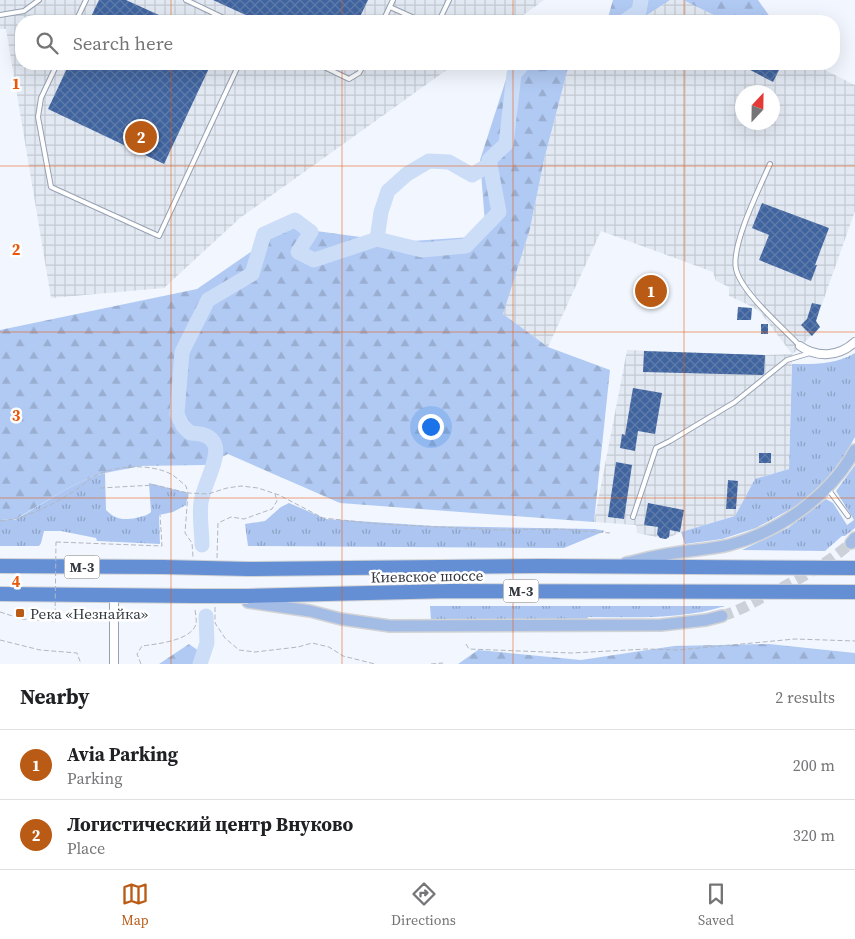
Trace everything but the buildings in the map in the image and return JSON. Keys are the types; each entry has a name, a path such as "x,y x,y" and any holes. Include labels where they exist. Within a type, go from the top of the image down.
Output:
{"highway":[{"name":"Киевское шоссе","path":"0,566 855,568"},
{"name":"Киевское шоссе","path":"0,594 164,595 248,599 450,591 855,592"}],"main road":[{"path":"612,566 667,554 740,542 760,534 786,520 806,506 845,466 855,450"},
{"path":"248,599 341,619 390,626 661,625 706,620 722,616"}],"street":[{"path":"800,346 812,353 825,354 836,353 855,342"},
{"path":"114,595 114,664"}],"lane":[{"path":"0,15 24,11 39,0"},
{"path":"79,15 86,0"},
{"path":"186,0 217,15"},
{"path":"386,15 393,0"},
{"path":"442,15 449,0"},
{"path":"390,7 407,15"},
{"path":"54,70 42,98 38,117 51,187 160,236 236,70"},
{"path":"330,70 348,79 361,70"},
{"path":"770,164 736,248 736,270 750,294 800,346"},
{"path":"633,517 656,448 735,402 787,360 812,353"},
{"path":"826,487 848,516"}],"path":[{"path":"0,521 14,520 39,510 72,493 92,477 110,470 136,467 157,470 172,475 186,486 188,494 208,494 241,486 258,488 279,496 323,518 379,524 500,530 559,529 610,533"},
{"path":"0,612 22,619 54,620 56,542 162,546 160,516"},
{"path":"466,644 469,648 571,653 647,649 678,650 795,639 855,641"},
{"path":"0,640 40,650 78,654 80,664"},
{"path":"431,664 443,663"}],"shaded area":[{"path":"0,0 544,0 523,15 15,15 15,70 447,70 240,218 164,288 51,298 6,29 0,29"},
{"path":"670,0 683,0 714,15 647,15"},
{"path":"567,70 825,70 855,85 855,211 816,321 820,327 792,355 789,469 755,479 735,516 681,532 666,539 637,533 636,525 594,522 627,350 765,355 792,354 760,312 729,296 729,287 716,281 713,272 601,231 548,347 502,314 530,229 544,160"}],"green space":[{"path":"613,0 670,0 647,15 609,15"},
{"path":"683,0 758,0 769,15 714,15"},
{"path":"509,70 567,70 544,160 530,229 503,314 548,347 610,370 594,522 340,503 228,454 205,465 141,466 105,473 89,478 65,490 14,520 0,519 0,330 197,289 287,227 397,242 486,236 480,160"},
{"path":"855,353 855,437 845,455 825,481 798,505 756,528 722,539 685,544 681,532 735,516 755,479 789,469 792,364 832,362"},
{"path":"855,465 855,528 845,536 842,536 825,551 742,550 788,528 826,499 833,503 847,525 854,520 836,491"},
{"path":"105,473 106,510 113,516 120,518 136,518 151,512 149,483 188,493 186,505 173,512 159,515 160,544 97,541 96,538 61,531 44,531 39,546 0,546 0,519 15,520 65,490 89,478"},
{"path":"289,503 326,519 434,526 595,529 605,531 564,548 248,546 245,524 265,521 281,507"},
{"path":"430,606 725,606 692,614 657,617 431,620"},
{"path":"189,644 206,656 207,664 159,664"},
{"path":"769,644 855,653 855,664 458,664 478,650 581,660 674,646"}],"waterway":[{"path":"633,15 639,11 641,0"},
{"path":"202,545 201,502 212,469 216,448 213,441 204,435 190,433 183,426 177,414 182,352 208,300 252,274 264,234 295,220 311,232 298,252 314,260 377,239 422,250 466,246 499,212 489,160 506,144 514,74 518,70"},
{"path":"377,239 381,212 388,191 407,174 429,161 449,162 472,175 490,164"},
{"path":"200,664 207,643 206,616"}],"tunnel":[{"path":"722,616 797,580 819,567 851,543"}],"place":[{"name":"Логистический центр Внуково","path":"141,137"},
{"name":"Avia Parking","path":"651,291"},
{"name":"Река «Незнайка»","path":"20,613"}]}
